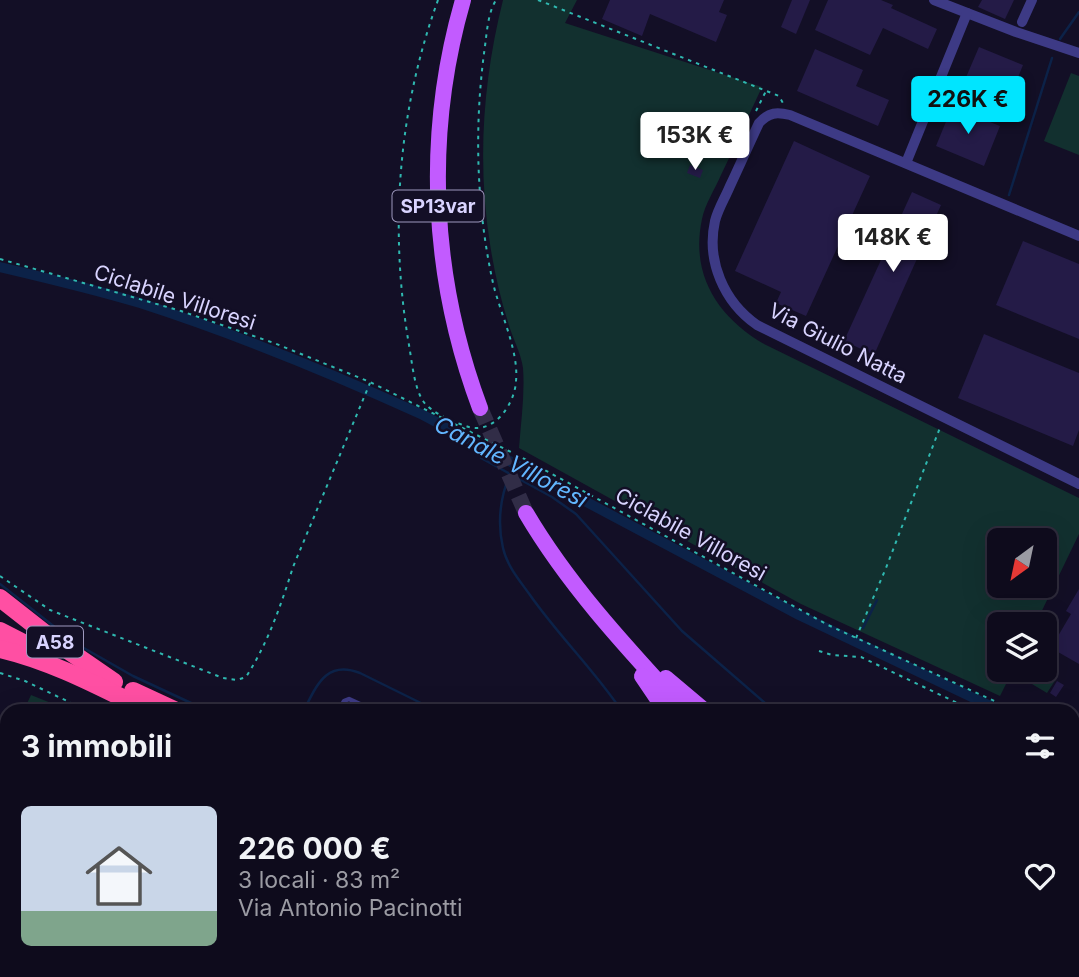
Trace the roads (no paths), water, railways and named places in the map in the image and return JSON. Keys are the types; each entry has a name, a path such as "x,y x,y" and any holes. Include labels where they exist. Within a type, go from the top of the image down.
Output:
{"highway":[{"name":"A58","path":"0,598 66,650 114,681"},
{"name":"A58","path":"0,631 135,704"},
{"name":"A58","path":"0,649 28,657 95,684"},
{"name":"A58","path":"40,651 162,704"}],"main road":[{"name":"SP13var","path":"463,0 450,51 442,100 438,200 443,262 452,312 464,361 480,408"},
{"path":"526,513 551,554 611,631 661,704"},
{"path":"611,631 678,704"},
{"path":"611,631 697,704"}],"street":[{"path":"934,0 1079,53"},
{"path":"1022,22 1032,0"},
{"path":"967,13 906,163 1079,236"},
{"name":"Via Giulio Natta","path":"906,163 790,114 776,112 766,116 759,123 717,216 713,239 714,258 719,277 731,300 751,321 764,329 1079,484"}],"lane":[{"path":"342,704 349,699 360,704"}],"waterway":[{"path":"1060,39 1079,12"},
{"path":"1009,195 1052,58"},
{"name":"Canale Villoresi","path":"0,267 105,293 176,315 283,355 388,399 423,415 799,615 986,704"},
{"path":"481,458 552,497 576,514 682,631 766,704"},
{"path":"510,474 500,519 501,538 508,561 541,610 616,704"},
{"path":"0,584 75,643 133,676 193,704"},
{"path":"863,628 877,600"},
{"path":"307,704 324,677 339,670 360,673 423,704"}],"tunnel":[{"path":"480,408 526,513"}]}
